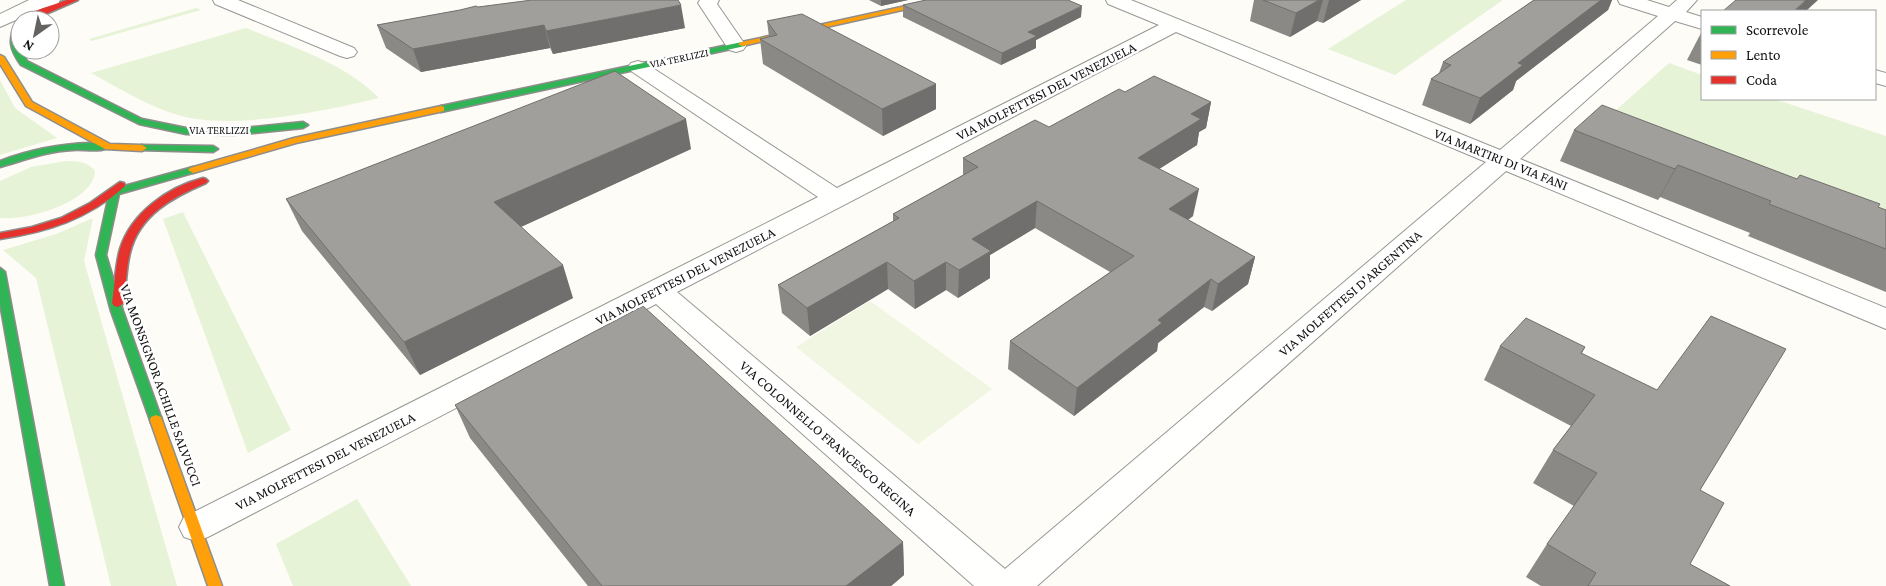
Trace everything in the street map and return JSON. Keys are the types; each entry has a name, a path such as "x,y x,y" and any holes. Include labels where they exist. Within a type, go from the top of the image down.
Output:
{"main road":[{"path":"48,10 74,0"},
{"name":"VIA TERLIZZI","path":"114,192 294,141 943,0"},
{"path":"0,57 29,104 108,147 121,152 128,159"},
{"name":"VIA TERLIZZI","path":"21,60 139,121 186,131 233,132 414,115"},
{"name":"VIA TERLIZZI","path":"323,147 414,115"},
{"name":"VIA TERLIZZI","path":"0,164 31,153 60,147 86,145 108,147 225,148 294,141"},
{"path":"0,236 20,234 56,224 89,209 114,192 128,174"},
{"path":"117,311 128,240 133,232 149,210 175,193 211,178"},
{"name":"VIA MONSIGNOR ACHILLE SALVUCCI","path":"114,192 101,255 117,311 196,527 215,586"},
{"path":"0,272 57,586"}],"street":[{"path":"0,21 36,4 50,0"},
{"path":"222,0 347,52"},
{"path":"710,0 707,2 736,46"},
{"name":"VIA MARTIRI DI VIA FANI","path":"1115,0 1886,319"},
{"path":"1627,0 1680,7 1701,22"},
{"name":"VIA MOLFETTESI D'ARGENTINA","path":"1012,586 1680,7"},
{"name":"VIA MOLFETTESI DEL VENEZUELA","path":"196,527 1175,25"},
{"path":"638,67 836,199"},
{"name":"VIA COLONNELLO FRANCESCO REGINA","path":"657,290 999,586"}],"green space":[{"path":"1406,0 1503,0 1395,75 1328,49"},
{"path":"196,8 201,10 92,41 89,39"},
{"path":"246,28 333,65 365,85 379,98 278,117 224,121 200,119 178,115 155,107 91,73"},
{"path":"1669,63 1701,75 1701,100 1777,100 1886,136 1886,224 1606,119"},
{"path":"0,80 15,108 57,138 0,155"},
{"path":"66,161 85,163 95,171 92,182 83,192 57,207 41,213 0,218 0,181 31,167"},
{"path":"183,212 291,430 248,453 163,219"},
{"path":"93,218 84,261 177,586 111,586 36,278 3,250 56,234"},
{"path":"870,301 992,389 918,444 796,347"},
{"path":"357,499 411,586 293,586 276,544"}],"building":[{"path":"532,0 678,0 681,5 546,31 544,25 413,49 377,25 476,6"},
{"path":"926,0 1068,0 1082,6 1028,32 1037,36 1002,53 903,5"},
{"path":"1263,0 1319,0 1296,13"},
{"path":"1534,0 1601,0 1518,63 1523,65 1480,98 1431,79 1451,65 1443,62"},
{"path":"1736,0 1806,0 1795,10 1724,10"},
{"path":"802,14 936,84 882,109 760,39 777,35 767,21"},
{"path":"615,71 686,119 494,202 563,265 404,342 286,199"},
{"path":"1154,76 1211,102 1191,114 1201,119 1138,158 1199,189 1169,209 1255,257 1218,284 1211,279 1158,320 1162,323 1077,388 1010,341 1134,256 1037,201 972,239 991,251 959,270 946,262 914,281 887,262 807,308 778,285 899,218 893,214 978,167 963,158 1035,120 1049,127 1119,89 1125,92"},
{"path":"1602,105 1797,179 1800,175 1880,204 1878,207 1886,210 1886,249 1769,204 1771,201 1678,165 1675,169 1574,130"},
{"path":"643,306 903,542 846,586 602,586 455,405"},
{"path":"1711,316 1786,349 1700,490 1724,503 1690,564 1730,586 1588,586 1596,573 1547,544 1597,473 1553,450 1595,395 1500,346 1526,318 1585,347 1581,353 1657,390"}],"traffic: fast":[{"path":"441,109 742,44"},
{"path":"22,60 24,63 139,121 186,131 233,132 303,125"},
{"path":"0,164 25,155 51,149 76,146 103,147"},
{"path":"142,148 213,149"},
{"path":"156,420 117,311 101,255 114,192 193,170"},
{"path":"0,272 57,586"}],"traffic: slow":[{"path":"742,44 943,0"},
{"path":"0,57 29,104 108,147 142,148"},
{"path":"193,170 294,141 441,109"},
{"path":"156,420 215,586"}],"traffic: jam":[{"path":"46,10 74,0"},
{"path":"118,303 124,254 135,228 150,210 170,196 203,181"},
{"path":"0,236 49,226 79,214 94,206 120,185"}]}
